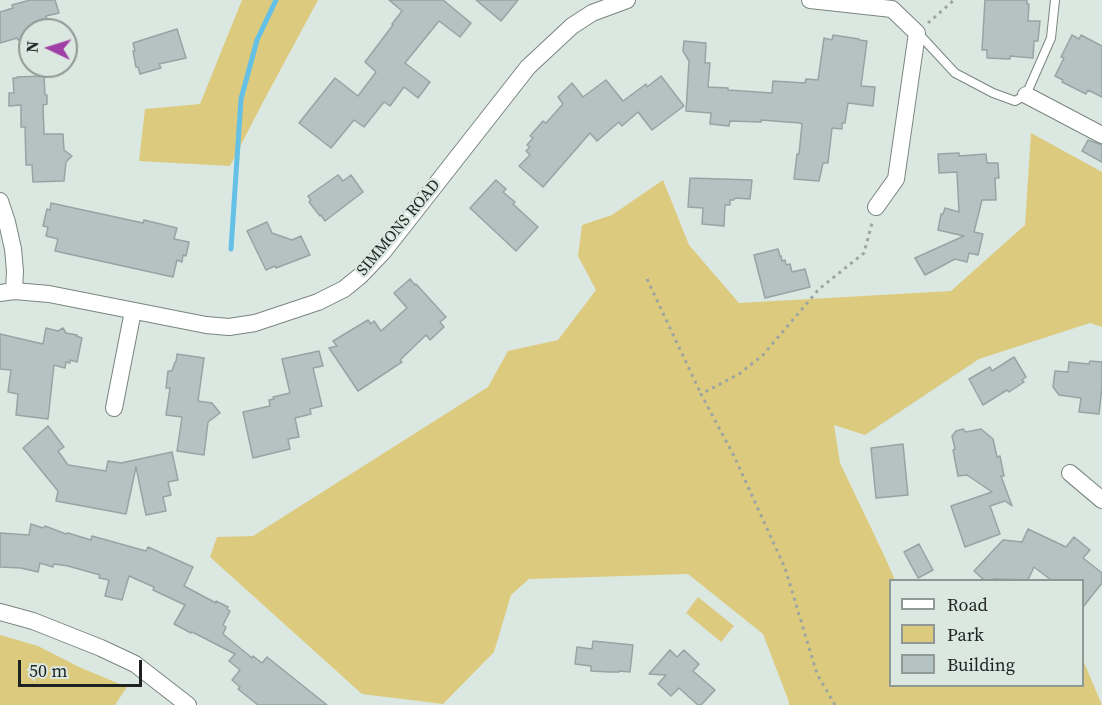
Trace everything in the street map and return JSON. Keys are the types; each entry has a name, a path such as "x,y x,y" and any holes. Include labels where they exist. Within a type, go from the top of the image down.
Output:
{"street":[{"name":"SIMMONS ROAD","path":"7,292 49,294 206,325 229,327 255,323 318,302 344,289 383,252 528,67 572,26 592,13 627,0"},
{"path":"810,0 892,9 917,33 896,179 876,207"},
{"path":"1026,95 1102,135"},
{"path":"0,201 13,249 15,271 7,292"},
{"path":"114,408 134,311"},
{"path":"1070,473 1102,500"},
{"path":"0,612 51,627 135,664 188,705"}],"lane":[{"path":"917,33 956,73 993,93 1015,101 1026,95 1051,38 1055,0"}],"path":[{"path":"917,33 954,0"},
{"path":"701,394 739,374 764,355 819,289 864,253 876,207"},
{"path":"647,279 701,394 734,456 785,568 817,674 835,705"}],"green space":[{"path":"242,0 318,0 230,166 139,161 145,109 200,104"},
{"path":"1031,133 1102,172 1102,327 1090,323 979,359 865,435 834,425 840,463 895,579 889,579 889,687 1084,687 1084,662 1102,705 789,705 763,634 688,574 529,579 511,595 494,652 443,704 362,694 210,557 217,537 253,536 488,387 508,351 558,340 596,290 578,256 582,225 612,215 663,180 689,245 739,303 951,291 1025,225"},
{"path":"698,597 734,626 721,642 686,613"},
{"path":"0,635 38,646 79,667 127,687 115,705 0,705"}],"building":[{"path":"30,0 55,0 59,13 46,16 47,18 18,18 18,40 17,38 0,43 0,12 13,8 12,5"},
{"path":"389,0 443,0 471,23 460,37 439,21 405,63 430,82 418,98 404,87 390,106 384,102 364,127 354,120 331,148 299,123 335,78 358,96 376,72 365,62 402,11"},
{"path":"476,0 518,0 501,21"},
{"path":"985,0 1027,0 1029,4 1028,21 1040,21 1038,41 1034,41 1033,58 1010,56 1010,59 987,58 987,50 982,50"},
{"path":"177,29 186,58 159,64 161,68 140,74 136,67 133,43"},
{"path":"833,35 867,41 861,86 875,87 873,106 848,103 842,129 832,128 828,163 823,163 819,181 794,179 802,124 761,120 761,122 730,121 729,126 710,124 711,113 686,111 689,61 683,51 684,41 706,43 705,63 710,63 708,87 772,93 773,81 805,83 806,79 818,80 824,38 832,40"},
{"path":"1072,35 1079,39 1081,35 1102,46 1102,97 1088,90 1086,94 1055,76"},
{"path":"661,76 684,106 652,130 638,112 622,126 619,122 597,141 590,133 543,187 519,166 530,155 526,151 530,147 527,145 533,138 530,136 543,121 546,123 563,104 558,97 572,83 583,97 606,80 623,101"},
{"path":"13,78 44,78 47,104 43,105 44,134 63,134 64,150 72,156 66,162 64,181 33,182 32,165 26,165 25,127 21,127 21,105 9,106 9,93 14,93"},
{"path":"1088,140 1102,145 1102,162 1082,151"},
{"path":"959,153 959,156 986,154 987,163 998,163 999,178 995,178 996,200 982,200 974,232 983,234 978,255 969,253 967,262 955,259 925,275 915,258 964,236 938,230 941,214 945,208 959,212 957,172 939,173 938,154"},
{"path":"338,175 343,181 351,175 363,192 325,221 309,202 311,200 308,196"},
{"path":"690,178 752,180 750,199 735,198 730,200 730,205 725,205 724,226 702,224 703,208 688,207"},
{"path":"496,180 506,189 503,192 515,202 513,204 538,227 516,251 470,208"},
{"path":"51,203 177,228 174,239 189,242 186,256 183,255 182,262 177,260 173,277 55,251 58,239 46,236 48,227 43,226 47,209 50,210"},
{"path":"267,222 272,233 292,240 301,236 310,255 266,270 247,231"},
{"path":"778,249 782,261 785,260 786,265 790,264 792,272 805,269 810,287 765,298 754,255"},
{"path":"410,279 446,317 440,322 444,327 430,340 426,335 400,360 402,362 358,391 329,348 337,346 333,341 368,320 371,324 374,321 381,331 407,308 394,293"},
{"path":"46,328 58,331 63,328 66,333 82,338 77,362 70,360 70,363 66,362 65,368 54,365 48,419 16,415 18,394 8,392 11,370 0,369 0,334 43,344"},
{"path":"319,351 323,366 313,368 322,406 310,409 311,414 295,418 299,437 288,439 290,449 253,458 243,412 270,406 269,400 274,399 273,397 290,393 282,359"},
{"path":"177,354 204,358 198,401 212,403 220,413 208,422 204,455 177,451 182,417 166,415 170,388 166,388 168,371 172,371"},
{"path":"1014,357 1026,377 1022,380 1024,382 983,405 969,379 990,367 992,371"},
{"path":"1090,361 1102,362 1099,414 1079,412 1081,398 1059,395 1053,387 1055,371 1068,372 1069,362 1089,364"},
{"path":"48,426 64,447 58,451 68,465 106,471 108,461 121,463 172,452 178,480 168,482 171,495 163,497 166,511 146,515 136,467 126,514 56,501 58,491 23,448"},
{"path":"963,429 966,432 981,429 993,439 997,457 1000,456 1004,476 1001,476 1012,506 1005,501 990,506 1000,534 965,547 951,506 992,492 967,475 958,476 952,436 956,431"},
{"path":"903,444 908,495 876,498 871,448"},
{"path":"31,524 91,540 92,536 146,551 148,547 193,567 184,586 228,607 230,611 223,625 226,627 223,634 252,658 253,656 262,663 267,657 327,705 258,705 238,689 240,687 232,680 240,670 229,661 235,654 174,624 185,605 129,576 122,600 105,596 109,580 99,578 100,575 68,566 54,564 53,567 40,563 38,572 0,567 0,533 29,535"},
{"path":"1028,529 1066,547 1074,537 1090,550 1083,558 1102,573 1102,583 1084,606 1084,579 1050,579 1034,567 1028,579 983,579 974,571 1003,540 1022,542"},
{"path":"919,544 933,570 918,578 904,552"},
{"path":"593,641 633,645 630,672 591,671 591,666 575,664 577,647 592,649"},
{"path":"670,650 677,657 684,650 699,664 693,671 715,690 701,705 698,705 679,688 671,696 658,684 666,675 649,674"}],"waterway":[{"path":"231,249 241,99 257,40 276,0"}]}
